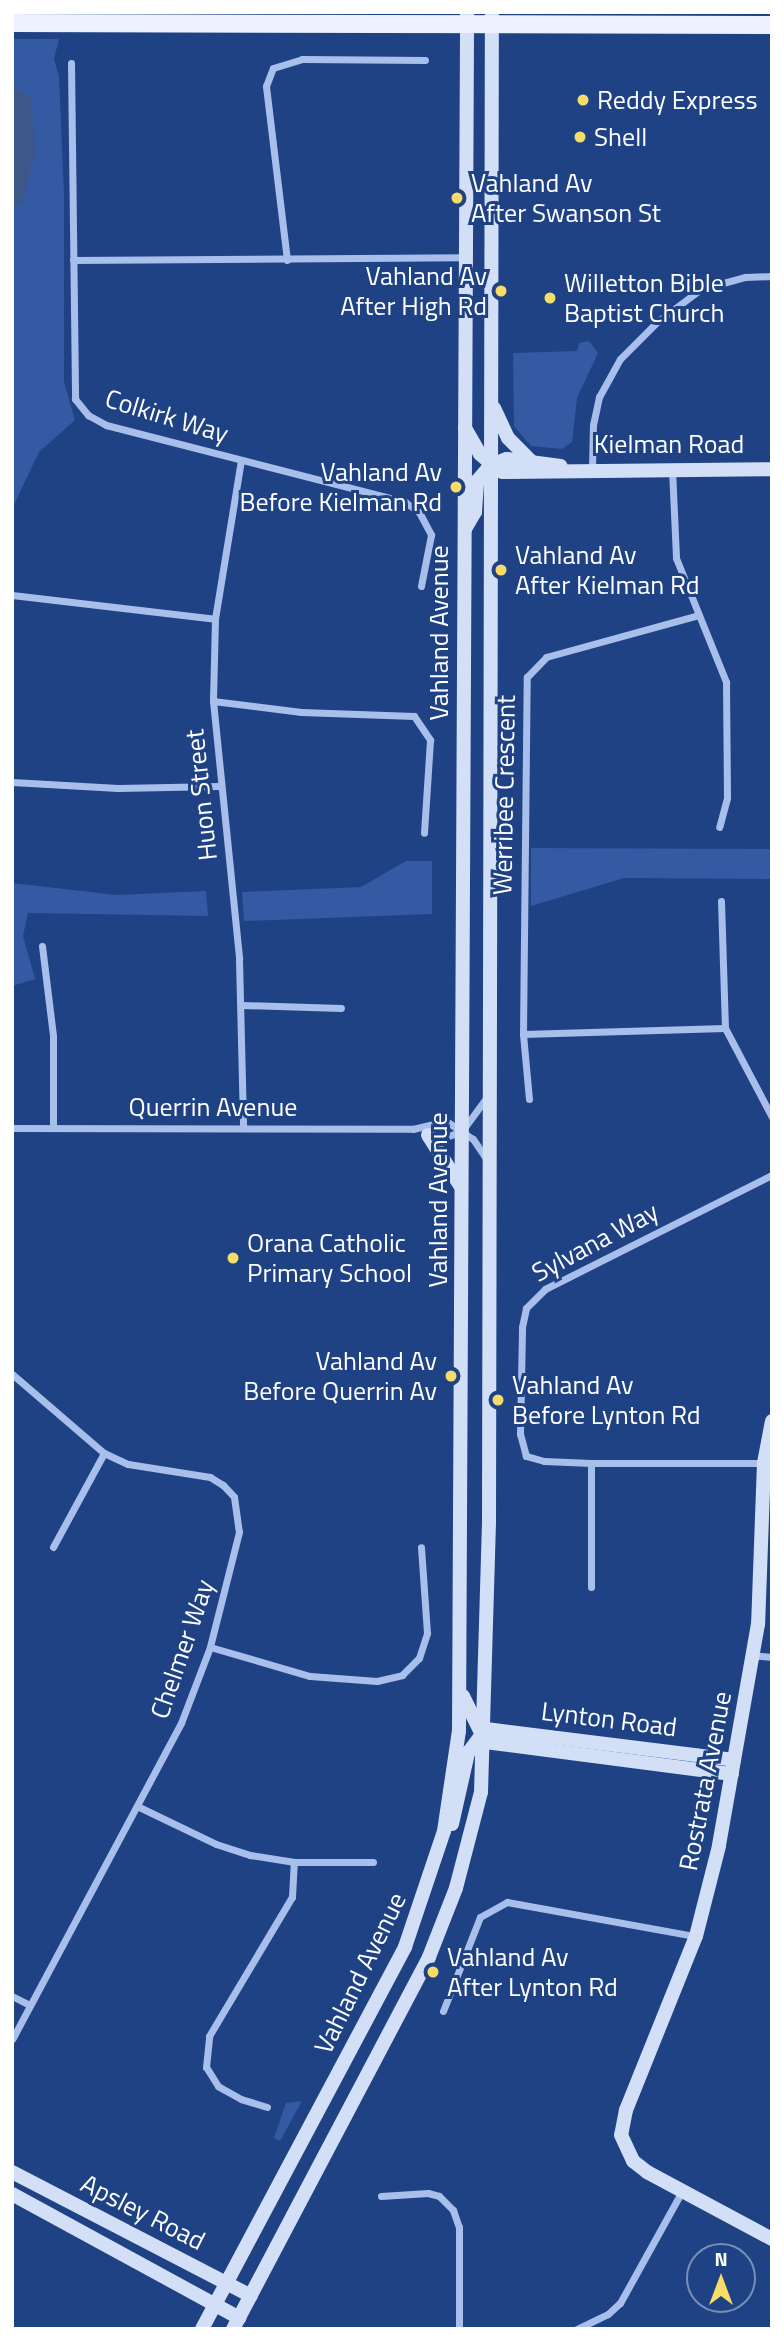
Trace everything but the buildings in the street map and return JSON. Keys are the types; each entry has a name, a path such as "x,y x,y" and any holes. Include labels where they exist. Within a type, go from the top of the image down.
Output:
{"main road":[{"name":"Vahland Avenue","path":"201,2329 405,1947 444,1831 459,1731 466,18"},
{"path":"493,18 492,400 498,465"},
{"path":"12,23 493,18 772,25"},
{"path":"492,400 508,438 531,461"},
{"path":"464,426 480,454 498,465"},
{"name":"Kielman Road","path":"498,465 531,461 566,468"},
{"path":"464,530 475,512 477,481 498,465"},
{"name":"Vahland Avenue","path":"236,2323 399,2019 443,1925 475,1823 484,1735 491,487 498,465"},
{"name":"Kielman Road","path":"498,465 772,469"},
{"path":"428,1135 462,1188"},
{"name":"Rostrata Avenue","path":"682,2191 633,2161 621,2136 626,2110 696,1936 733,1767 763,1570 764,1463 772,1421"},
{"path":"444,1831 454,1821 468,1753 484,1735 459,1684"},
{"name":"Lynton Road","path":"484,1735 733,1767"},
{"name":"Apsley Road","path":"12,2172 251,2296"},
{"path":"682,2191 770,2234"},
{"name":"Apsley Road","path":"12,2194 214,2304 236,2323"}],"street":[{"path":"287,260 266,86 272,68 302,59 425,60"},
{"name":"Colkirk Way","path":"71,63 71,385 75,399 88,415 106,425 385,496 419,512 431,535 421,586"},
{"path":"73,260 465,257"},
{"path":"592,468 593,425 599,397 620,359 658,321 701,289 745,277 772,276"},
{"name":"Huon Street","path":"241,460 215,619 213,701 242,1005 243,1127"},
{"path":"672,468 676,558 698,615 719,656 726,682 727,798 719,827"},
{"path":"12,594 215,619"},
{"name":"Werribee Crescent","path":"529,1099 523,1034 527,677 545,657 698,615"},
{"path":"213,701 300,712 414,716 430,740 424,833"},
{"path":"12,782 97,788 220,786"},
{"path":"721,901 725,1028 772,1117"},
{"path":"43,946 53,1036 53,1127"},
{"path":"242,1005 341,1007"},
{"path":"523,1034 725,1028"},
{"path":"489,1093 462,1131 489,1163"},
{"name":"Querrin Avenue","path":"12,1128 413,1129 446,1121 462,1131"},
{"name":"Querrin Avenue","path":"413,1129 428,1135 446,1137 462,1131"},
{"name":"Sylvana Way","path":"764,1463 591,1463 534,1460 522,1450 522,1327 526,1308 545,1289 772,1175"},
{"name":"Chelmer Way","path":"12,1374 104,1453 161,1472 209,1477 234,1497 239,1513 236,1553 209,1647 181,1723 12,2039"},
{"path":"53,1546 104,1453"},
{"path":"591,1463 591,1587"},
{"path":"209,1647 310,1676 377,1681 402,1675 419,1658 426,1633 421,1547"},
{"path":"752,1655 772,1657"},
{"path":"137,1806 216,1844 294,1863 373,1861"},
{"path":"267,2107 218,2085 206,2067 209,2036 292,1897 294,1863"},
{"path":"443,2011 480,1917 507,1902 696,1936"},
{"path":"12,1996 30,2005"},
{"path":"381,2196 405,2191 428,2193 439,2196 453,2210 459,2227 459,2329"},
{"path":"577,2329 608,2315 620,2303 682,2191"}],"shaded area":[{"path":"12,39 59,39 54,59 59,76 64,194 64,382 75,420 39,452 12,509"},
{"path":"12,87 31,97 35,150 23,201 12,208"},
{"path":"589,341 598,353 577,398 572,442 562,449 531,446 514,426 513,353 577,351 579,343"},
{"path":"531,848 772,849 772,879 624,878 531,906"},
{"path":"406,861 432,861 432,914 244,921 242,892 361,887"},
{"path":"12,883 116,895 206,891 208,916 28,913 23,936 35,979 12,986"},
{"path":"302,2101 280,2141 274,2138 286,2103"}],"place":[{"name":"Reddy Express","path":"583,100"},
{"name":"Shell","path":"580,137"},
{"name":"Vahland Av After Swanson St","path":"457,198"},
{"name":"Vahland Av After High Rd","path":"501,291"},
{"name":"Willetton Bible Baptist Church","path":"550,298"},
{"name":"Vahland Av Before Kielman Rd","path":"456,487"},
{"name":"Vahland Av After Kielman Rd","path":"501,570"},
{"name":"Orana Catholic Primary School","path":"233,1258"},
{"name":"Vahland Av Before Querrin Av","path":"451,1376"},
{"name":"Vahland Av Before Lynton Rd","path":"498,1400"},
{"name":"Vahland Av After Lynton Rd","path":"433,1972"}]}
